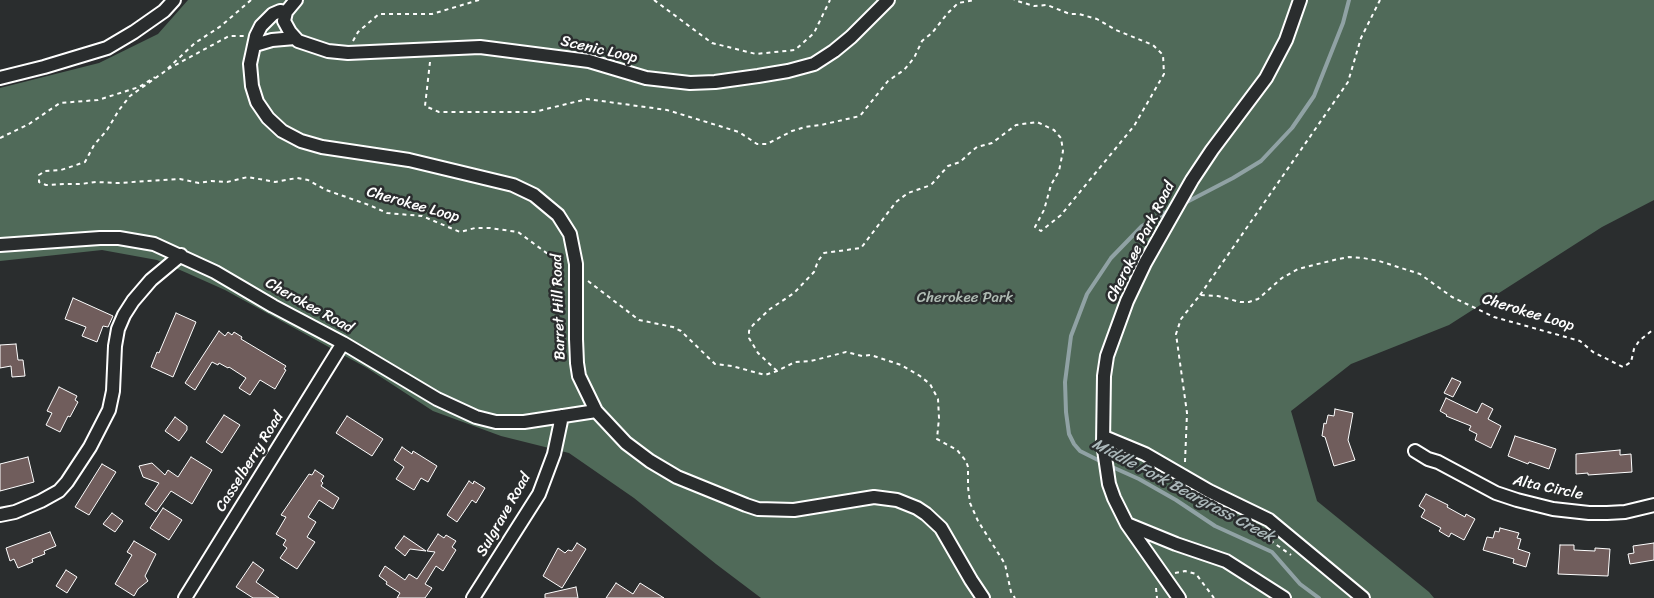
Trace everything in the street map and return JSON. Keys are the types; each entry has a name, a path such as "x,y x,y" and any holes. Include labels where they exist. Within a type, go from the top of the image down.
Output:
{"street":[{"path":"0,78 107,48 164,11 174,0"},
{"path":"295,38 284,21 286,12 296,0"},
{"name":"Scenic Loop","path":"295,38 298,41 328,51 348,53 480,47 588,61 646,78 690,83 715,82 788,71 814,64 851,37 888,0"},
{"name":"Cherokee Park Road","path":"1128,524 1109,484 1104,440 1104,376 1107,356 1126,301 1163,230 1212,150 1266,78 1286,40 1300,0"},
{"name":"Barret Hill Road","path":"286,12 280,11 273,14 261,26 250,64 252,86 261,109 273,124 282,131 301,141 322,147 409,160 513,185 534,195 549,207 565,225 573,245 576,264 577,363 579,376 596,411 626,443 650,461 677,477 746,505 771,510 794,510 874,497 897,500 917,508 941,528 970,580 983,598"},
{"path":"256,40 295,38"},
{"name":"Cherokee Road","path":"0,245 120,238 154,244 216,272 273,306 343,343 437,399 476,417 496,422 524,422 596,411"},
{"path":"0,515 15,512 40,501 59,491 67,482 90,447 109,410 113,391 115,346 118,329 124,315 133,301 152,280 181,255"},
{"name":"Casselberry Road","path":"185,598 343,343"},
{"name":"Sulgrave Road","path":"474,598 539,494 554,454 562,416"},
{"path":"1104,440 1145,454 1193,482 1269,520 1363,598"},
{"name":"Alta Circle","path":"1414,451 1496,492 1517,500 1553,509 1607,513 1625,512 1654,505"},
{"path":"1128,524 1179,598"},
{"path":"1128,524 1176,544 1226,560 1284,598"}],"path":[{"name":"Cherokee Loop","path":"251,0 221,26 195,43 164,72 130,96 107,130 94,145 85,162 61,170 45,171 39,175 39,182 46,185 96,182 118,184 180,179 199,183 211,181 227,182 248,177 270,182 297,178 308,180 326,190 387,213 422,216 460,232 475,228 518,232 611,297 639,320 661,324 681,331 715,364 732,366 760,375 770,374 795,362 811,361 846,352 862,356 871,355 901,365 930,384 939,404 938,439 957,450 966,461 970,503 978,521 1004,564 1011,592 1015,598"},
{"path":"348,53 358,32 379,14 432,14 479,0"},
{"path":"654,0 712,43 756,54 795,50 814,33 830,0"},
{"path":"431,50 425,106 439,112 534,112 587,98 667,110 739,132 757,144 767,144 792,131 805,127 860,116 888,81 904,70 914,58 922,42 947,14 958,3 975,0"},
{"path":"778,371 758,353 749,338 749,331 753,325 770,308 794,293 814,272 818,261 824,253 861,248 896,202 902,197 931,185 948,166 960,162 977,147 992,143 1016,125 1036,122 1054,130 1061,138 1063,150 1059,171 1051,185 1044,210 1035,227 1041,230 1061,215 1134,126 1164,74 1163,55 1153,45 1116,30 1097,19 1079,14 1070,14 1047,5 1034,6 1014,0"},
{"path":"1193,482 1184,456 1187,438 1187,413 1176,334 1181,319 1200,295 1348,82 1361,38 1380,0"},
{"path":"0,138 29,124 60,103 98,100 139,87 229,36 256,40"},
{"name":"Cherokee Loop","path":"1200,295 1218,296 1240,302 1249,302 1258,299 1282,278 1298,269 1349,257 1363,258 1420,274 1452,297 1494,317 1580,341 1593,352 1622,367 1631,362 1639,341 1654,329"},
{"path":"1164,577 1179,572 1191,571 1199,577 1207,591 1214,598"}],"green space":[{"name":"Cherokee Park","path":"188,0 1654,0 1654,200 1602,227 1449,325 1351,364 1291,411 1317,501 1434,598 761,598 634,498 569,453 501,436 433,411 367,368 225,290 187,273 157,260 102,250 0,261 0,88 99,63 158,34"}],"building":[{"path":"73,298 113,316 108,327 103,326 97,342 82,336 86,327 65,319"},
{"path":"176,313 196,322 173,377 151,367"},
{"path":"219,331 225,336 228,332 232,335 234,332 242,337 241,339 286,366 284,369 286,370 275,389 260,380 250,395 239,388 246,378 229,367 212,362 195,390 185,383"},
{"path":"16,344 18,360 23,360 25,376 12,377 11,366 0,368 0,345"},
{"path":"1452,378 1461,382 1453,397 1444,393"},
{"path":"59,387 77,396 75,400 78,402 60,432 46,425 52,413 47,411"},
{"path":"1446,398 1477,413 1482,403 1493,409 1488,419 1501,426 1491,448 1475,440 1477,434 1469,430 1471,426 1446,416 1440,411"},
{"path":"1335,409 1353,413 1348,440 1355,460 1334,466 1325,437 1322,436 1324,423 1326,424 1328,415 1334,416"},
{"path":"224,415 240,425 222,453 206,442"},
{"path":"347,416 383,439 372,456 336,433"},
{"path":"175,417 187,426 187,430 179,441 165,431"},
{"path":"1515,436 1556,449 1549,469 1529,462 1528,464 1508,456"},
{"path":"402,447 412,454 413,451 437,466 428,482 421,478 414,490 396,479 404,467 394,460"},
{"path":"1620,450 1620,455 1631,454 1632,472 1576,474 1576,454"},
{"path":"28,457 34,482 0,491 0,464"},
{"path":"191,457 212,470 192,504 171,491 156,512 145,504 159,483 143,477 139,466 152,463 165,475 168,470 178,477"},
{"path":"102,464 116,472 89,515 75,507"},
{"path":"315,470 324,476 321,486 339,498 333,509 319,500 308,517 316,522 307,537 315,542 297,569 280,558 287,548 283,545 286,540 276,534 286,517 281,515 309,474 312,475"},
{"path":"469,481 473,484 474,481 485,488 476,503 472,500 457,522 447,515"},
{"path":"1426,494 1448,505 1447,507 1465,517 1466,514 1475,519 1464,540 1451,533 1449,537 1439,531 1441,528 1421,517 1425,510 1419,506"},
{"path":"163,508 182,520 169,540 150,528"},
{"path":"112,513 123,521 115,532 103,524"},
{"path":"1500,528 1519,533 1517,538 1521,539 1518,549 1530,553 1526,567 1513,563 1514,559 1483,550 1487,537 1493,538 1495,531 1499,532"},
{"path":"50,532 56,546 44,551 45,554 32,559 33,562 18,568 14,559 10,561 6,548"},
{"path":"438,534 444,538 446,535 456,541 452,547 456,550 443,571 436,566 425,584 432,588 425,598 397,598 400,593 386,584 387,582 379,576 385,566 405,580 409,574 417,579 435,552 427,551"},
{"path":"404,536 426,551 410,549 405,556 395,548"},
{"path":"134,541 156,554 145,576 148,581 138,589 134,596 115,584 132,555 127,552"},
{"path":"577,543 586,549 562,588 543,576 558,548 565,553 568,550 572,551"},
{"path":"1654,543 1654,560 1630,564 1628,554 1634,553 1633,546"},
{"path":"1560,545 1574,545 1574,550 1595,551 1595,548 1610,549 1608,576 1558,574"},
{"path":"253,562 264,570 256,582 279,598 253,598 236,587"},
{"path":"66,570 77,577 67,593 56,586"},
{"path":"616,583 633,594 640,583 664,598 606,598"},
{"path":"576,587 578,598 545,598 545,594"}],"waterway":[{"name":"Middle Fork Beargrass Creek","path":"1183,204 1261,161 1292,128 1314,96 1343,23 1349,0"},
{"name":"Middle Fork Beargrass Creek","path":"1104,463 1080,451 1069,434 1065,382 1071,336 1087,294 1111,258 1142,226 1170,210"},
{"name":"Middle Fork Beargrass Creek","path":"1110,466 1139,479 1176,500 1215,526 1272,552 1300,584 1319,598"}]}
